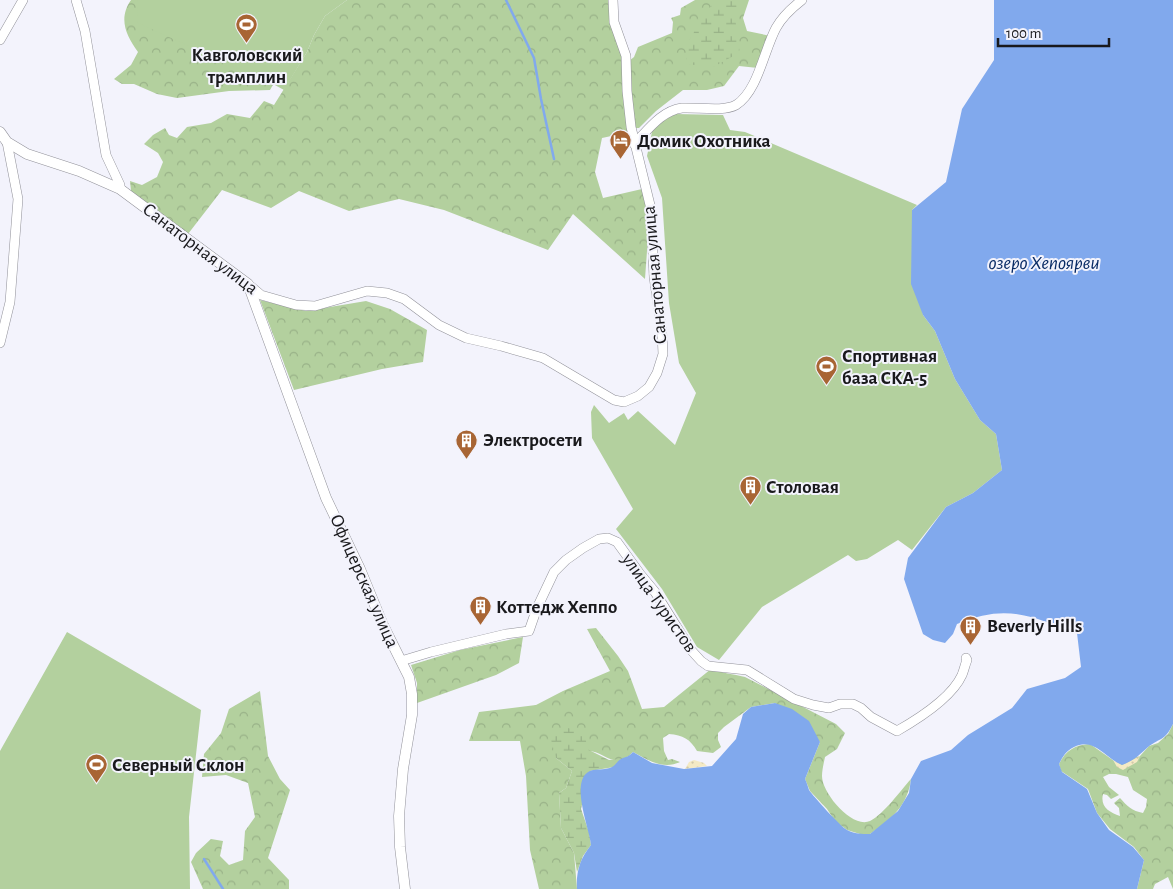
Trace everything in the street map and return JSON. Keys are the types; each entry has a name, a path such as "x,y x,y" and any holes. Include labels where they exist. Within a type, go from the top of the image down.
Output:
{"street":[{"path":"0,40 23,0"},
{"path":"76,0 85,31 106,155 120,185 120,189"},
{"name":"Санаторная улица","path":"0,132 7,142 27,154 79,171 120,189 261,295 296,306 315,306 367,291 386,293 404,300 439,325 466,338 543,358 600,393 614,400 624,402 638,396 649,387 658,373 663,354 654,277 651,209 634,144 627,91 626,56 614,22 613,0"},
{"path":"634,144 659,117 681,108 709,109 735,106 749,92 777,27 793,7 802,0"},
{"path":"0,343 10,302 18,199 7,142"},
{"name":"Офицерская улица","path":"248,284 326,498 409,678 412,694 412,715 403,769 399,816 400,847 405,889"},
{"name":"улица Туристов","path":"401,661 489,638 529,631 554,572 566,560 599,539 608,538 617,542 655,592 691,650 701,661 708,666 747,670 794,698 813,705 829,708 840,704 853,704 871,717 898,732 946,696 962,677 966,658"}],"green space":[{"path":"131,0 148,0 278,76 270,90 229,91 177,98 157,94 134,84 122,84 114,79 131,65 138,52 127,33 124,20"},
{"name":"Кавголовский трамплин","path":"137,0 347,0 325,16 307,52 284,90 138,23"},
{"path":"347,0 610,0 623,47 630,132 602,138 595,172 603,198 642,189 650,209 645,279 573,214 548,250 444,210 399,199 349,211 299,191 271,208 222,190 188,234 131,191 130,181 142,185 157,177 163,162 158,153 144,144 153,135 165,128 169,135 177,138 187,127 211,123 227,114 250,118 264,101 274,105 307,52 325,16"},
{"path":"695,0 749,0 743,18 747,31 771,36 758,68 739,66 724,86 707,90 683,90 656,111 639,128 634,128 629,61 634,57 638,47 672,33 673,22 671,18 680,15 681,8"},
{"path":"715,0 740,0 734,14 740,45 739,53 713,67 686,64 687,43"},
{"name":"Спортивная база СКА-5","path":"675,114 723,115 730,130 745,132 917,205 912,210 923,315 935,331 955,379 980,420 996,434 1002,470 973,493 946,507 912,550 898,540 867,559 856,561 848,555 762,607 719,660 697,647 662,589 616,529 633,509 592,438 591,412 594,405 609,423 624,413 628,420 638,411 675,445 696,393 679,363 669,303 662,198 647,156 653,127"},
{"path":"260,300 306,311 366,301 390,309 427,330 423,362 382,369 294,390"},
{"path":"596,628 628,671 642,709 664,707 711,669 745,677 836,724 845,733 837,749 825,757 822,776 823,783 832,800 847,815 855,820 870,821 886,808 911,779 906,797 897,811 870,834 860,834 847,830 835,821 827,809 810,791 805,779 820,742 775,703 751,707 718,733 721,747 713,753 697,751 692,743 678,735 669,734 663,738 664,751 668,760 672,759 680,762 674,764 656,763 633,752 620,760 614,760 593,751 579,752 556,758 572,771 566,788 559,793 561,828 574,853 577,889 539,889 530,850 526,776 520,741 469,741 479,712 536,705 610,671 587,629"},
{"name":"Северный Склон","path":"67,632 201,710 189,817 190,889 0,889 0,751"},
{"path":"523,637 519,663 496,675 417,703 417,683 411,665 460,650"},
{"path":"260,691 268,756 280,779 290,790 268,858 289,880 289,889 203,889 191,862 196,853 211,839 223,841 220,856 229,865 243,860 245,831 255,817 248,783 226,775 202,777 204,754 221,733 229,709"},
{"path":"1173,724 1173,889 1168,877 1155,884 1153,889 1137,889 1144,860 1134,847 1110,829 1097,813 1088,789 1061,771 1059,764 1072,749 1090,744 1117,763 1140,756 1149,746 1158,743 1168,734","holes":["1109,774 1128,777 1133,790 1147,799 1143,813 1130,808 1120,798 1114,803 1119,808 1120,816 1109,811 1104,806 1103,794 1111,799 1119,795 1109,787 1103,777"]},
{"path":"564,727 583,732 589,750 609,760 621,759 614,767 590,771 581,809 589,832 591,845 583,856 577,872 574,853 561,828 559,793 566,788 572,771 556,758 551,740"}],"sand":[{"path":"1140,756 1137,762 1123,770 1117,767 1113,760 1122,765"},
{"path":"694,760 707,766 685,769 689,762"}],"water":[{"name":"озеро Хепоярви","path":"994,0 1173,0 1173,724 1165,737 1122,765 1093,746 1088,745 1074,747 1065,754 1059,764 1062,772 1087,789 1097,813 1109,830 1133,847 1144,860 1137,889 577,889 577,876 580,866 584,855 591,845 582,804 582,782 585,774 593,770 612,767 633,752 652,763 684,769 712,766 736,739 743,714 751,707 775,703 792,709 809,721 820,742 805,779 809,790 844,828 855,833 870,834 898,811 909,793 911,779 921,761 951,750 968,735 1012,708 1027,689 1065,678 1081,667 1077,633 1045,621 1018,614 990,614 975,618 957,624 953,634 945,643 933,640 923,634 904,579 908,558 946,507 973,493 1002,470 996,434 980,420 955,379 935,331 923,315 911,284 912,210 946,182 962,109 994,60"}],"waterway":[{"path":"506,0 534,58 554,159"},
{"path":"204,859 223,889"}],"place":[{"name":"Кавголовский трамплин","path":"247,43"},
{"name":"Домик Охотника","path":"621,160"},
{"name":"Спортивная база СКА-5","path":"826,386"},
{"name":"Электросети","path":"467,459"},
{"name":"Столовая","path":"750,506"},
{"name":"Коттедж Хеппо","path":"480,626"},
{"name":"Beverly Hills","path":"971,645"},
{"name":"Северный Склон","path":"96,784"}]}
